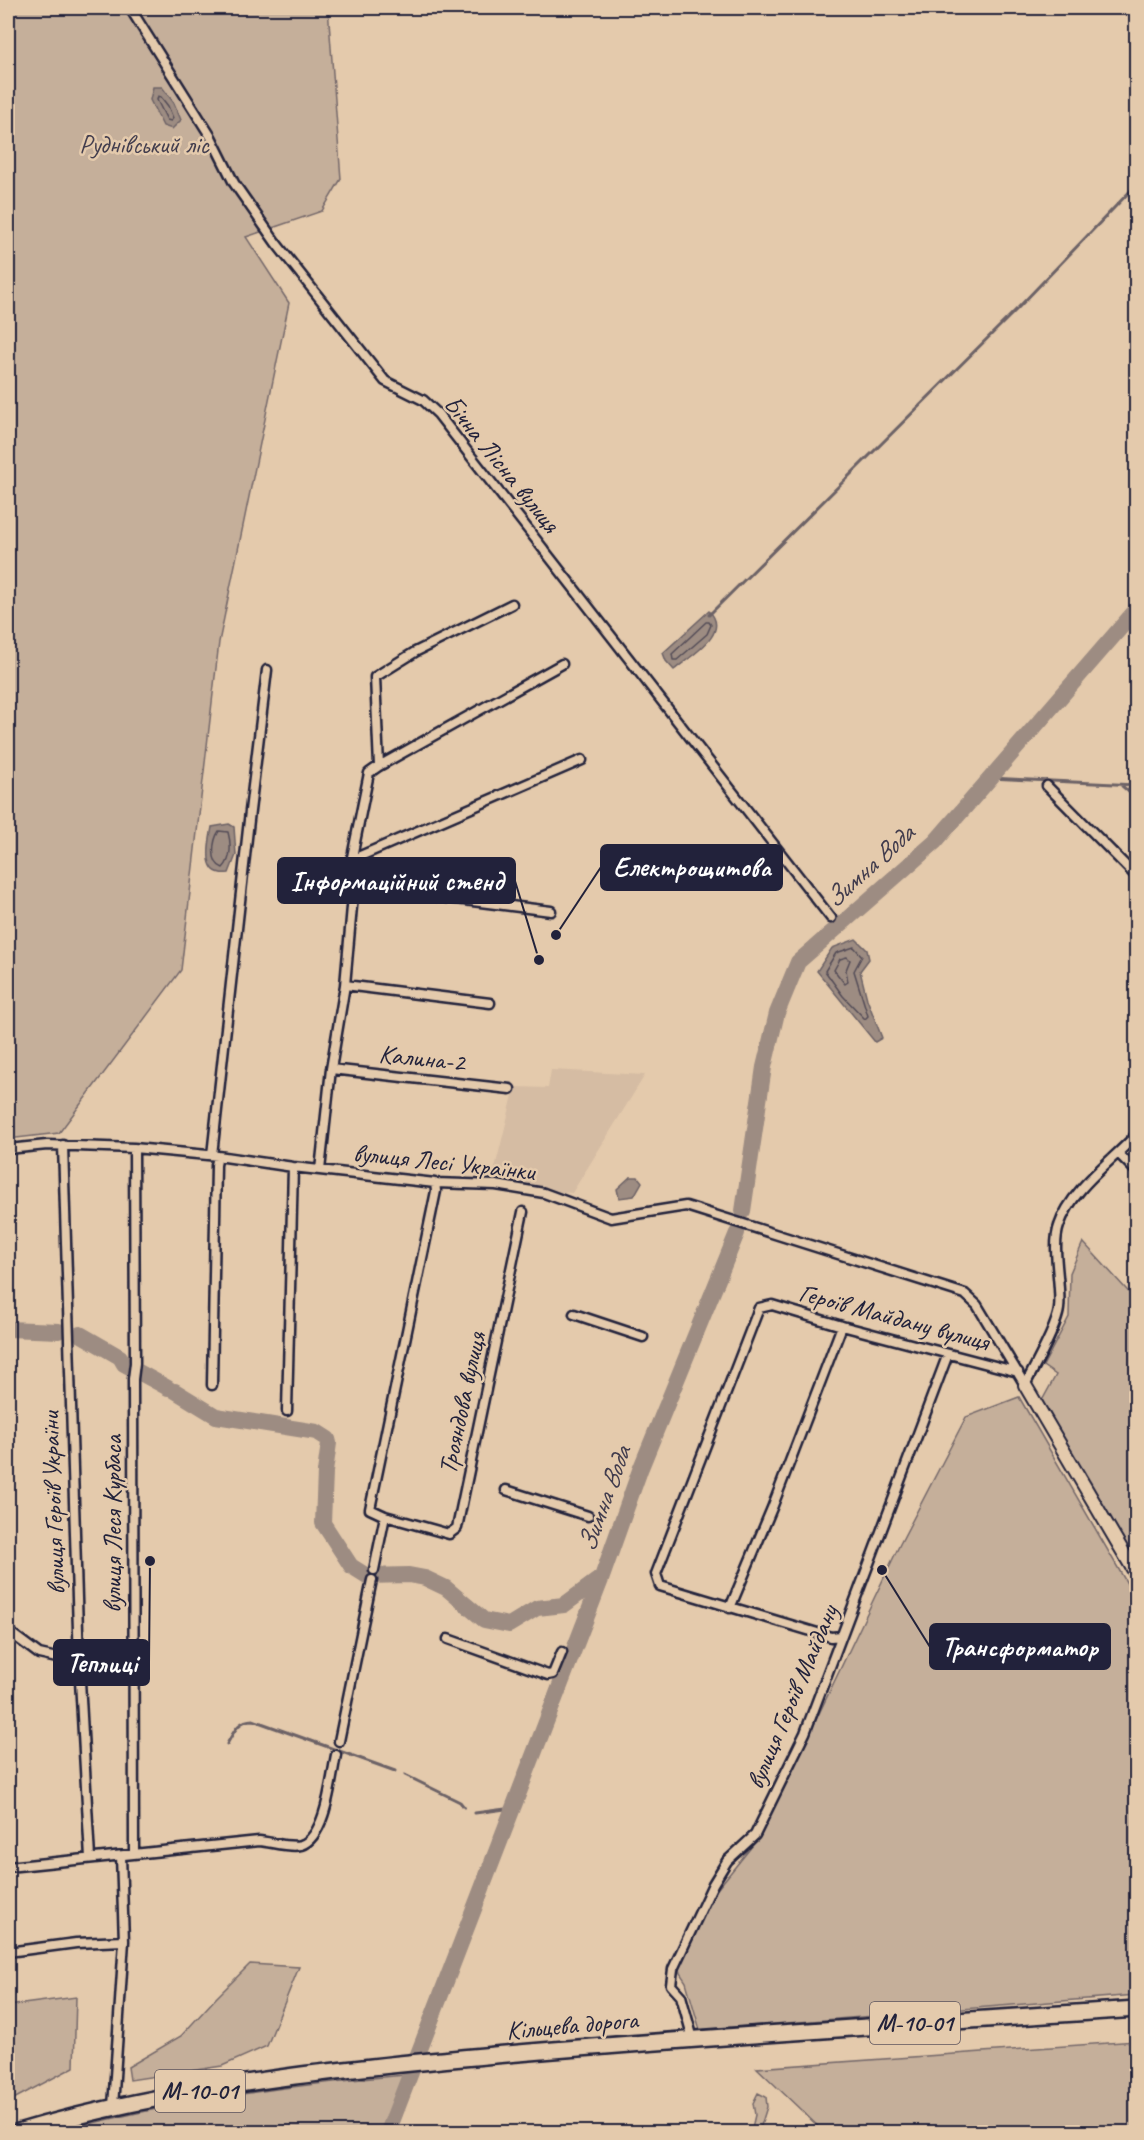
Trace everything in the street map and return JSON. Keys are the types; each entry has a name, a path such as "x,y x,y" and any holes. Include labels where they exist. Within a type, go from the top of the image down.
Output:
{"highway":[{"name":"Кільцева дорога","path":"18,2133 112,2107 265,2079 385,2065 693,2039 1137,2009"}],"street":[{"name":"Бічна Лісна вулиця","path":"130,8 211,136 234,183 276,243 385,381 423,400 438,414 831,918"},
{"path":"379,766 375,677 415,652 512,604"},
{"path":"320,1170 331,1069 345,985 354,859 369,773 562,664"},
{"path":"212,1385 215,1156 249,811 267,670"},
{"path":"354,859 582,760"},
{"path":"1047,786 1137,876"},
{"path":"354,874 369,888 551,911"},
{"path":"345,985 490,1003"},
{"name":"Калина-2","path":"331,1069 510,1089"},
{"path":"1137,1135 1084,1187 1068,1208 1058,1227 1059,1311 1025,1385 1137,1574"},
{"name":"вулиця Лесі Українки","path":"8,1149 63,1145 134,1148 435,1183 496,1185 544,1193 611,1218 686,1206 965,1294 977,1305 1025,1385"},
{"name":"вулиця Героїв України","path":"63,1145 79,1663 90,1858"},
{"name":"вулиця Леся Курбаса","path":"134,1148 134,1854"},
{"path":"1119,1154 1137,1172"},
{"path":"286,1411 293,1167"},
{"path":"374,1570 385,1516 370,1509 436,1191 435,1183"},
{"name":"Трояндова вулиця","path":"385,1516 449,1533 457,1528 523,1212"},
{"name":"Героїв Майдану вулиця","path":"730,1608 660,1586 656,1574 759,1308 772,1305 842,1326 1018,1372"},
{"path":"574,1314 643,1337"},
{"path":"841,1636 831,1636 730,1608 772,1508 842,1326"},
{"name":"вулиця Героїв Майдану","path":"693,2039 681,1996 671,1985 673,1969 713,1884 727,1861 755,1835 806,1733 948,1354"},
{"path":"506,1490 588,1516"},
{"path":"339,1741 372,1580"},
{"path":"8,1631 39,1654 79,1663"},
{"path":"448,1639 548,1675 553,1674 562,1652"},
{"path":"8,1867 259,1841 299,1846 310,1840 320,1828 336,1755"},
{"path":"112,2107 124,1941 121,1856"},
{"path":"8,1952 76,1943 124,1941"}],"shaded area":[{"path":"551,1070 645,1075 572,1193 491,1184 515,1087 548,1088"}],"green space":[{"name":"Руднівський ліс","path":"8,8 328,8 341,179 322,211 246,237 289,303 219,642 181,970 59,1133 8,1139"},
{"path":"1083,1242 1136,1300 1136,1567 1038,1408 1056,1375 1043,1366 1069,1317 1070,1273"},
{"path":"1019,1397 1136,1599 1136,1995 700,2030 676,1957 710,1898 761,1835 900,1544 966,1417"},
{"path":"250,1964 299,1967 267,2046 222,2066 130,2080 128,2067 181,2036"},
{"path":"76,1997 74,2067 8,2102 8,2006"},
{"path":"1136,2041 1136,2132 824,2132 757,2068"},
{"path":"405,2075 382,2132 58,2132 143,2111 187,2103 317,2084"},
{"path":"758,2093 766,2097 767,2107 759,2132 751,2132 755,2115 753,2103"}],"water":[{"path":"153,87 162,87 174,103 181,120 172,129 163,126 150,100"},
{"path":"709,611 715,619 712,636 698,651 674,670 666,661 663,653"},
{"path":"229,824 234,827 236,855 229,873 220,873 214,870 209,858 212,827"},
{"path":"856,939 867,950 869,959 860,971 867,999 882,1038 875,1042 817,971 832,948"},
{"path":"630,1177 638,1177 642,1182 634,1196 619,1198 617,1189"}],"waterway":[{"path":"709,615 1018,308 1136,185"},
{"name":"Зимна Вода","path":"743,1211 764,1067 777,1013 798,962 935,842 1136,610"},
{"path":"990,778 1136,785"},
{"path":"1122,786 1136,798"},
{"name":"Зимна Вода","path":"175,1391 216,1416 317,1432 328,1439 323,1523 351,1566 367,1576 409,1575 425,1578 446,1588 484,1620 509,1625 537,1608 564,1605 602,1577 640,1470 737,1233"},
{"name":"Зимна Вода","path":"8,1329 59,1331"},
{"name":"Зимна Вода","path":"80,1334 120,1357 124,1364 168,1388"},
{"path":"388,2132 602,1577"},
{"path":"227,1744 240,1724 253,1720 395,1771"},
{"path":"405,1775 460,1802 464,1807"},
{"path":"475,1813 513,1808"}],"place":[{"name":"Електрощитова","path":"556,935"},
{"name":"Інформаційний стенд","path":"539,960"},
{"name":"Теплиці","path":"150,1561"},
{"name":"Трансформатор","path":"882,1570"}]}
